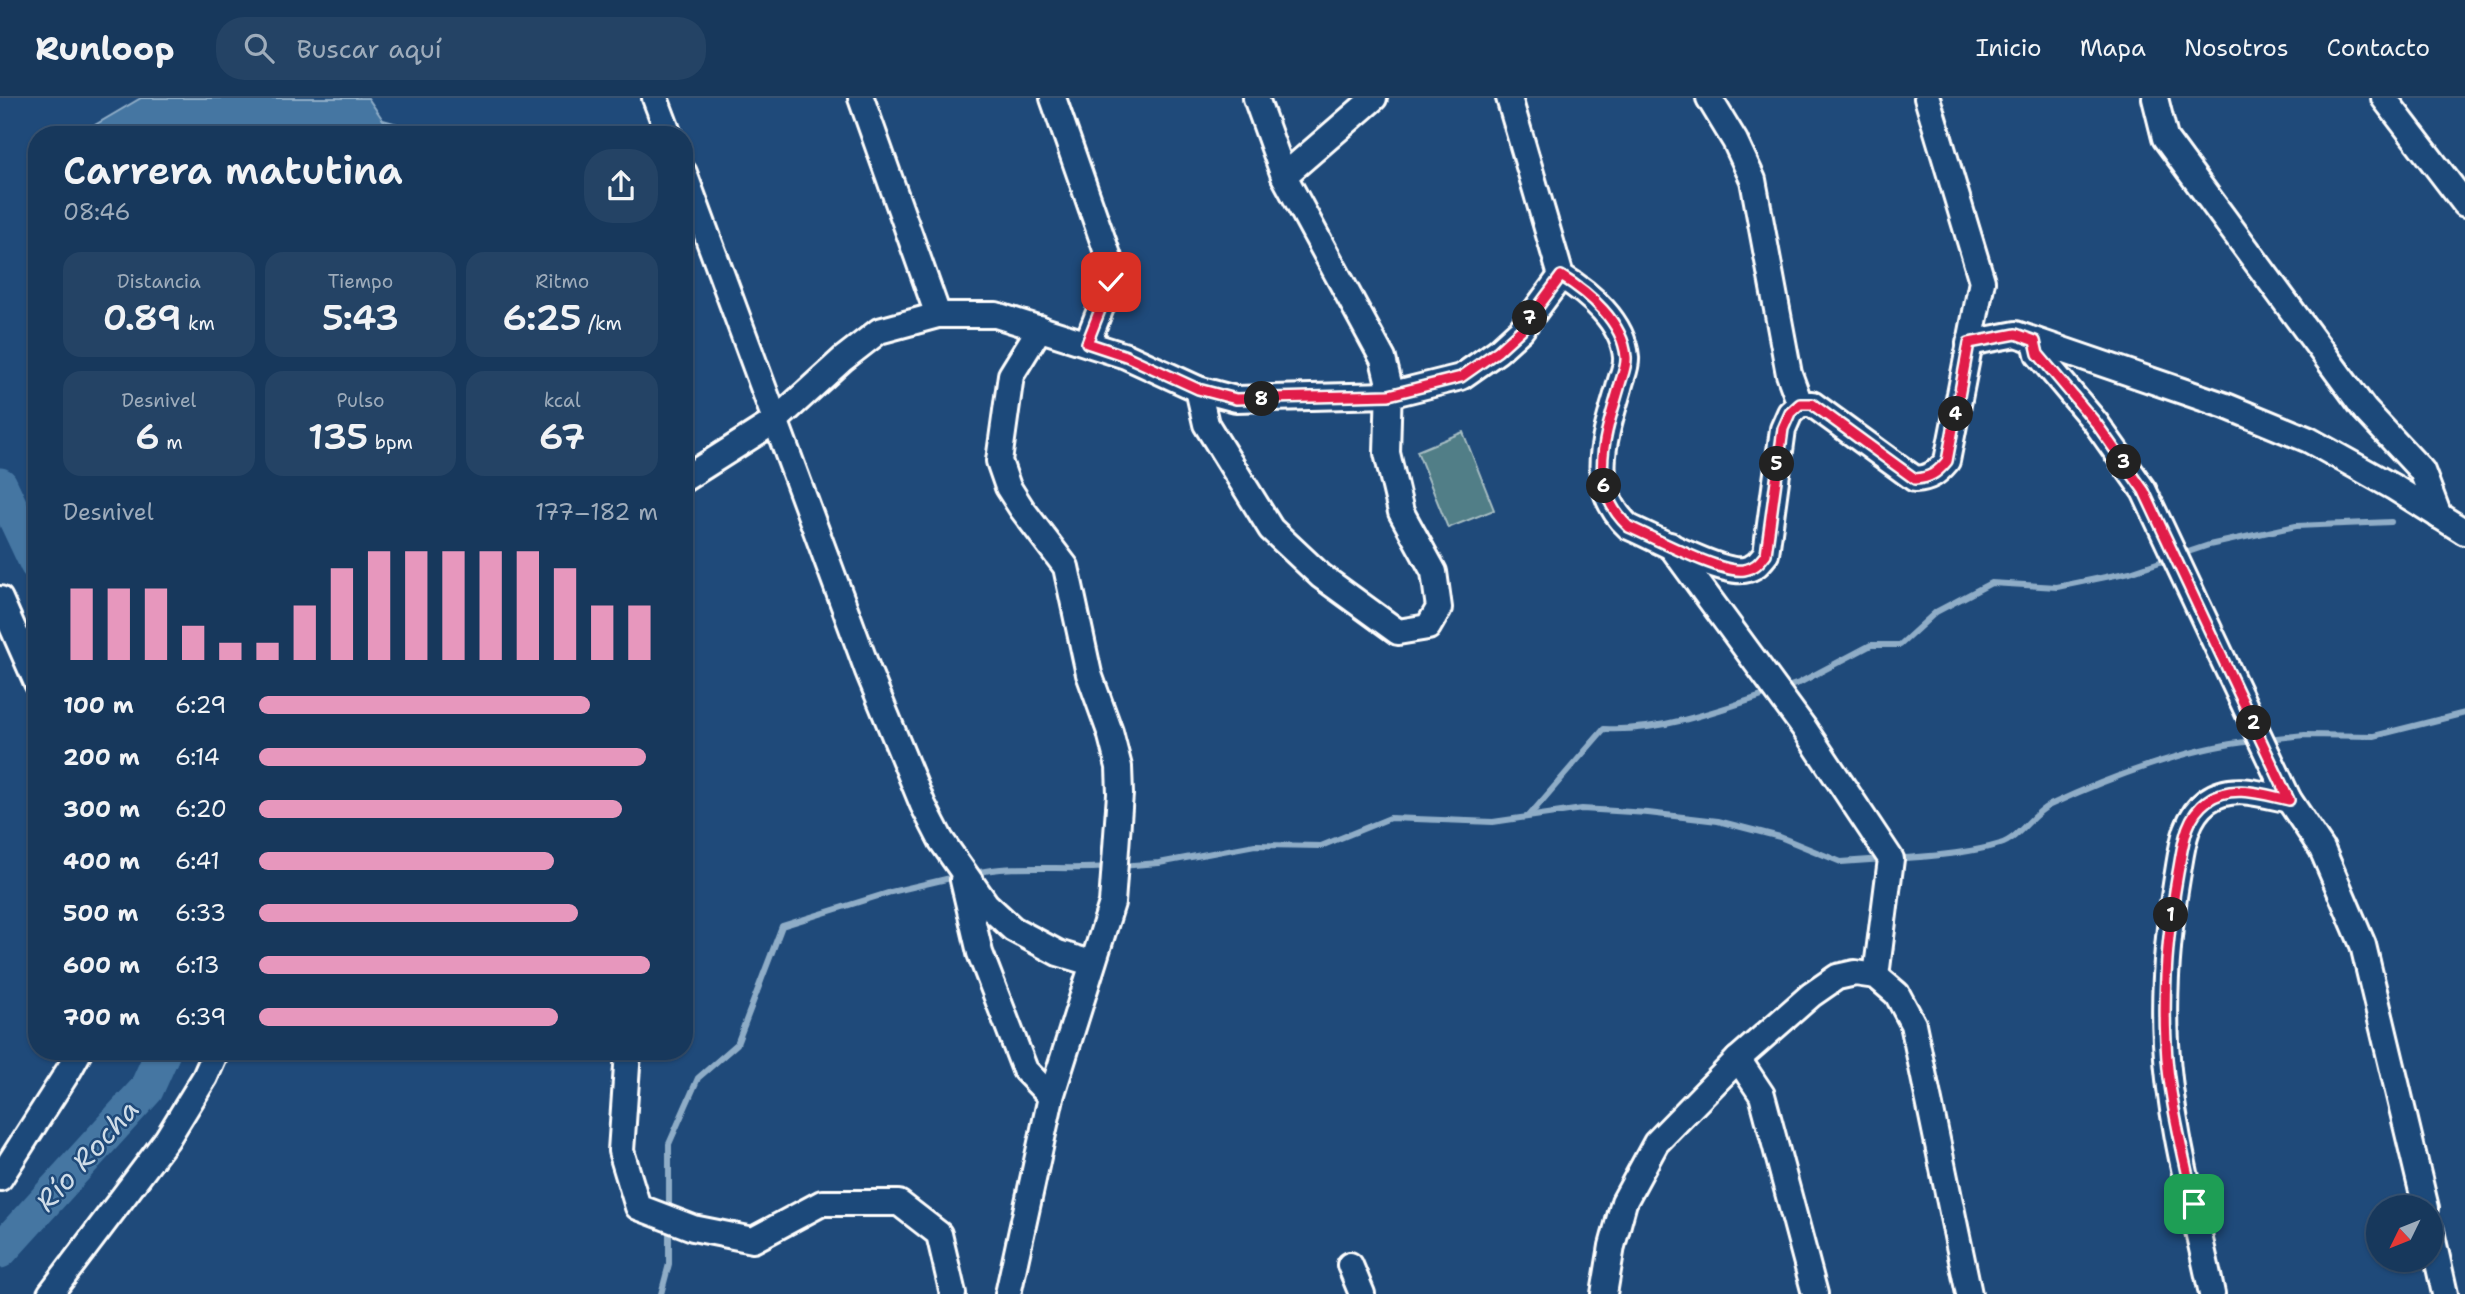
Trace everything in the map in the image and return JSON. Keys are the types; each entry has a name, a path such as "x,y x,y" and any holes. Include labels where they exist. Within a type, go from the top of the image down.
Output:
{"street":[{"path":"655,98 666,126"},
{"path":"861,98 938,315"},
{"path":"1053,98 1109,258 1111,282 1087,343"},
{"path":"1198,389 1206,424 1271,529 1321,576 1398,632 1428,627 1439,608 1434,572 1401,512 1387,453 1389,384 1383,359 1284,176 1256,98"},
{"path":"1284,176 1374,98"},
{"path":"1509,98 1561,276 1607,314 1623,340 1627,360 1604,439 1600,466 1606,495 1619,517 1629,527 1720,567 1741,570 1757,566 1766,554 1783,429 1790,413 1800,404 1812,404 1915,479 1926,478 1938,472 1947,461 1982,281 1927,98"},
{"path":"1709,98 1735,141 1753,180 1789,374 1800,404"},
{"path":"2155,98 2165,138 2365,410 2422,471 2439,516"},
{"path":"2384,98 2465,204"},
{"path":"693,197 868,671 923,805 941,840 986,904 1013,929 1058,953 1091,963"},
{"path":"693,473 775,421 843,359 879,331 938,315 996,315 1126,356 1198,389 1247,399 1389,395 1461,377 1498,351 1521,330 1561,276"},
{"path":"1008,1294 1051,1097 1112,903 1120,794 1119,767 1110,732 1089,674 1066,567 1008,487 999,461 1011,375 1040,328"},
{"path":"1969,343 2016,334 2198,396 2309,440 2465,532"},
{"path":"2035,341 2038,354 2096,423 2144,491 2289,800 2322,849 2363,945 2423,1195"},
{"path":"1669,544 1804,728 1891,859 1876,976"},
{"path":"0,599 28,663"},
{"path":"2213,1294 2175,1115 2166,1043 2168,933 2186,832 2193,815 2207,801 2223,792 2244,791 2289,800"},
{"path":"962,871 981,953 1025,1070 1051,1097"},
{"path":"1604,1294 1621,1213 1638,1174 1656,1143 1738,1059 1811,995 1837,977 1855,972 1876,976 1897,994 1913,1024 1969,1294"},
{"path":"1738,1059 1762,1094 1815,1294"},
{"path":"0,1178 75,1060"},
{"path":"50,1294 167,1139 212,1060"},
{"path":"627,1060 621,1150 638,1206 693,1228 753,1240 822,1203 899,1203 939,1234 953,1294"},
{"path":"1350,1265 1362,1294"},
{"path":"2440,1272 2445,1294"}],"green space":[{"path":"1463,432 1494,510 1448,528 1417,451"}],"water":[{"path":"141,98 368,98 383,120 405,126 93,126"}],"waterway":[{"name":"Río Rocha","path":"0,485 28,545"},
{"path":"2179,555 2209,545 2296,526 2391,522"},
{"path":"1781,689 1799,683 1871,645 1900,645 1936,612 1991,583 2057,587 2130,572 2169,559"},
{"path":"1529,816 1604,729 1667,724 1771,693"},
{"path":"2267,739 2305,735 2374,736 2465,713"},
{"path":"1895,859 1934,856 2000,844 2013,837 2043,809 2098,784 2176,757 2253,741"},
{"path":"1120,866 1159,863 1255,845 1321,846 1390,818 1493,822 1582,809 1718,821 1780,837 1841,862 1884,859"},
{"path":"970,874 1022,868 1109,867"},
{"path":"669,1213 669,1144 698,1078 737,1044 782,926 891,892 959,876"},
{"name":"Río Rocha","path":"0,1251 146,1090 159,1060"},
{"path":"661,1294 669,1264 669,1224"}],"route":[{"path":"1111,282 1087,343 1126,356 1198,389 1236,399 1280,400 1389,395 1461,377 1498,351 1521,330 1561,276 1607,314 1623,340 1627,360 1604,439 1600,466 1606,495 1619,517 1629,527 1720,567 1741,570 1757,566 1766,554 1780,442 1790,413 1800,404 1812,404 1915,479 1926,478 1938,472 1947,461 1969,343 2016,334 2035,341 2038,354 2096,423 2144,491 2289,800 2244,791 2223,792 2207,801 2193,815 2186,832 2168,933 2166,1043 2175,1115 2194,1204"}]}
